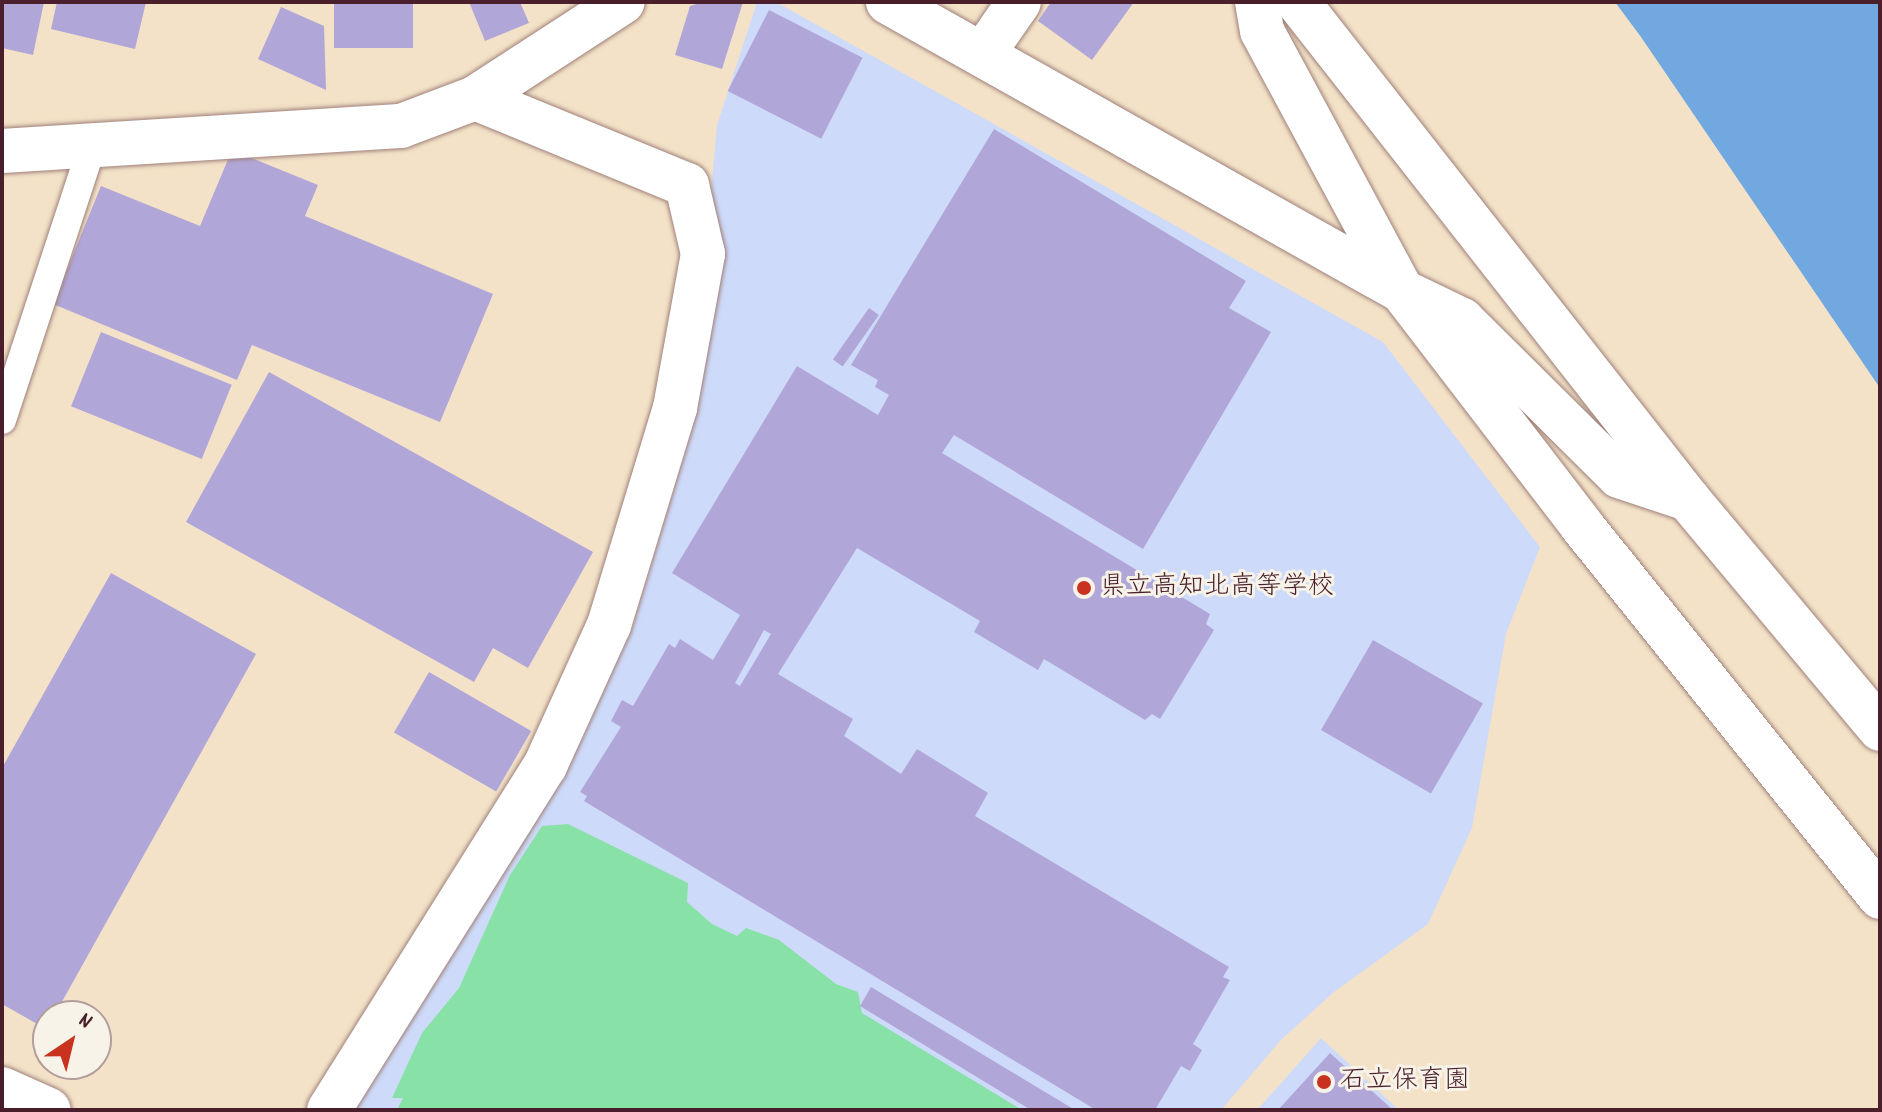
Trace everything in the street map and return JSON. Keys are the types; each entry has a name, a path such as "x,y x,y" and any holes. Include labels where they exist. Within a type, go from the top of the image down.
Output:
{"street":[{"path":"2,151 401,126 475,98 623,2"},
{"path":"888,2 1402,291 1462,320 1619,476 1688,499"},
{"path":"983,54 1019,2"},
{"path":"1257,2 1262,31 1402,291 1880,897"},
{"path":"1298,2 1688,499 1880,729"},
{"path":"329,1110 545,766 609,625 675,408 703,254 687,185 475,98"},
{"path":"2,1089 49,1110"}],"lane":[{"path":"2,420 92,147"}],"shaded area":[{"name":"県立高知北高等学校","path":"757,2 776,2 1383,342 1540,547 1506,634 1472,828 1428,924 1334,992 1281,1040 1221,1110 352,1110 559,781 632,628 694,422 725,250 710,201 717,125"},
{"name":"石立保育園","path":"1321,1038 1399,1110 1257,1110"}],"green space":[{"path":"568,824 688,883 687,902 712,924 737,936 746,928 779,940 836,984 858,992 862,1013 1022,1110 397,1110 403,1098 392,1098 422,1033 459,988 510,875 542,826"}],"water":[{"path":"1615,2 1880,2 1880,388 1641,37"}],"building":[{"path":"2,2 44,2 33,55 2,48"},
{"path":"57,2 146,2 135,49 51,29"},
{"path":"334,2 413,2 413,48 334,48"},
{"path":"469,2 520,2 529,23 485,41"},
{"path":"703,2 743,2 722,69 675,55 690,6"},
{"path":"1051,2 1134,2 1092,60 1038,21"},
{"path":"281,7 324,26 326,90 258,59"},
{"path":"769,10 863,58 821,139 728,91"},
{"path":"994,129 1246,281 1229,308 1271,332 1143,549 954,435 942,453 1210,614 1206,624 1214,630 1160,719 1152,714 1145,720 1044,659 1038,670 974,632 980,621 857,548 778,674 853,719 844,736 901,774 917,749 988,793 975,816 1229,967 1223,977 1230,980 1193,1044 1202,1050 1190,1071 1181,1066 1155,1110 1096,1110 584,801 587,796 580,792 621,727 611,721 622,700 633,706 669,644 675,648 680,639 713,660 740,615 672,573 797,366 878,415 889,395 875,387 878,380 851,365","holes":["764,630 771,634 740,686 735,683"]},
{"path":"232,150 318,185 305,216 493,294 440,422 252,345 237,380 53,304 101,186 200,226"},
{"path":"869,308 879,315 843,366 833,360"},
{"path":"101,332 232,385 202,459 71,406"},
{"path":"269,372 593,552 528,668 493,648 474,682 186,522"},
{"path":"111,573 256,654 63,1000 32,1000 32,1021 2,1004 2,768"},
{"path":"1373,640 1483,704 1431,794 1321,730"},
{"path":"429,672 531,731 496,792 394,733"},
{"path":"871,987 1075,1110 1031,1110 860,1006"},
{"name":"石立保育園","path":"1330,1053 1393,1110 1278,1110"}],"place":[{"name":"県立高知北高等学校","path":"1084,588"},
{"name":"石立保育園","path":"1324,1082"}]}
